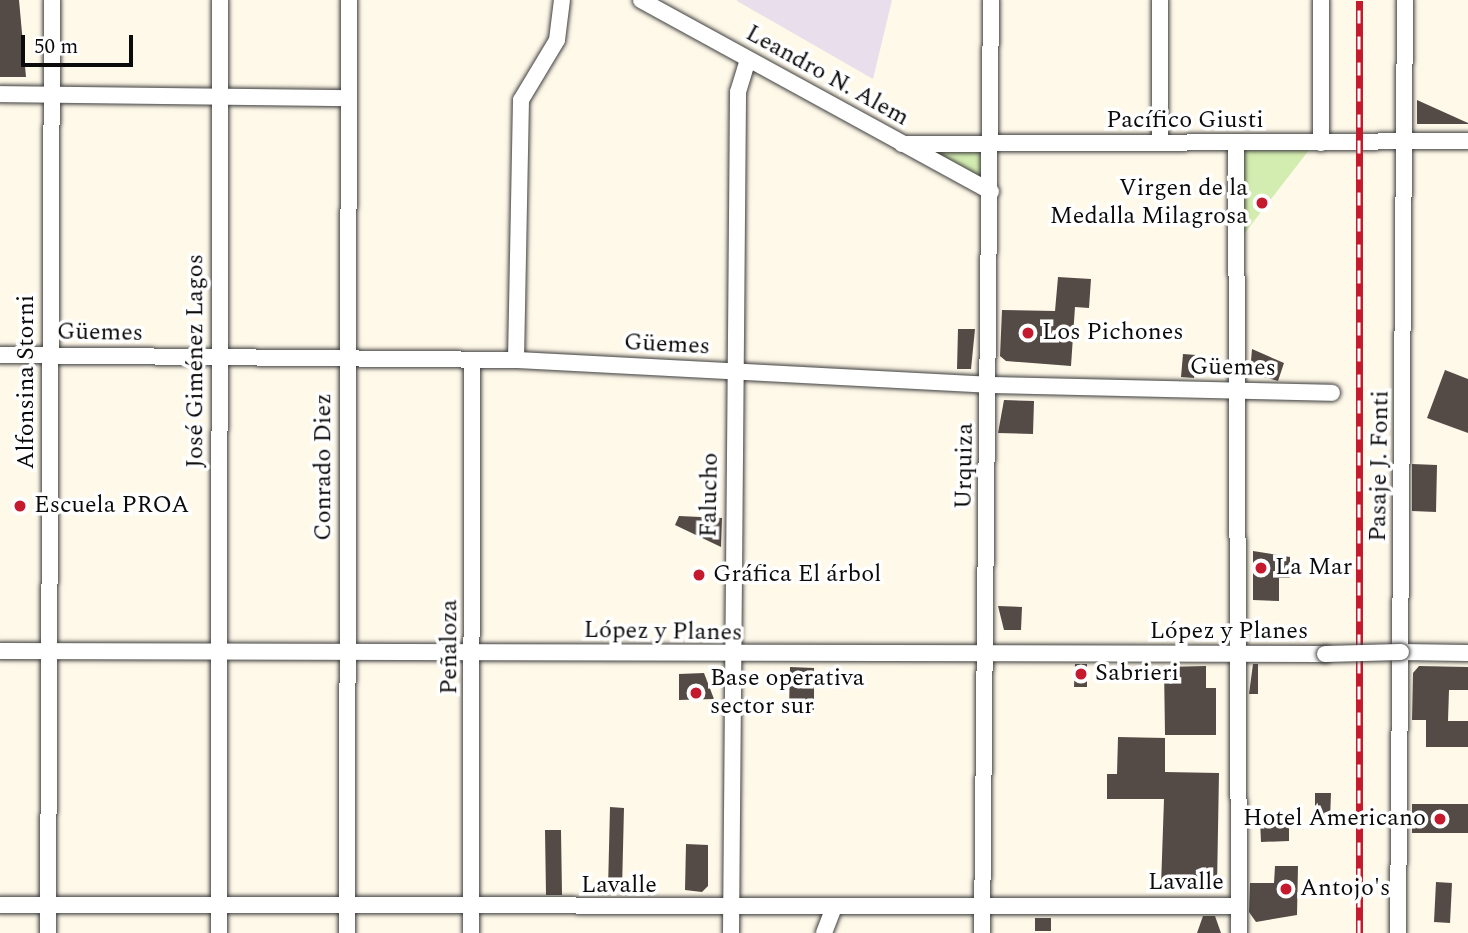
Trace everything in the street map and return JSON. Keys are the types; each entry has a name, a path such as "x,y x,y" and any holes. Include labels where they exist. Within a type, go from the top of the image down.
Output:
{"street":[{"name":"Alfonsina Storni","path":"48,933 52,0"},
{"name":"José Giménez Lagos","path":"219,933 220,0"},
{"name":"Conrado Diez","path":"347,933 349,0"},
{"path":"516,360 520,100 557,40 562,0"},
{"name":"Leandro N. Alem","path":"641,0 991,192"},
{"name":"Urquiza","path":"982,933 991,0"},
{"path":"1160,0 1160,143"},
{"path":"1321,0 1321,143"},
{"name":"Pasaje J. Fonti","path":"1398,933 1405,0"},
{"name":"Falucho","path":"731,933 733,371 738,92 748,59"},
{"path":"0,94 347,99"},
{"name":"Pacífico Giusti","path":"902,144 1468,141"},
{"path":"1236,144 1239,933"},
{"name":"Güemes","path":"0,355 347,358 472,362 516,360 989,385 1332,393"},
{"name":"Peñaloza","path":"471,933 472,362"},
{"name":"López y Planes","path":"0,650 731,655 1239,655 1401,652"},
{"path":"1401,652 1468,653"},
{"name":"Lavalle","path":"0,905 471,909 1239,906"},
{"path":"824,933 833,909"}],"shaded area":[{"path":"737,0 892,0 873,79 737,1"}],"green space":[{"path":"902,144 991,144 991,192"},
{"path":"1240,149 1309,150 1244,234"}],"building":[{"path":"0,0 19,0 26,77 0,77"},
{"path":"1417,100 1468,123 1468,124 1417,124"},
{"path":"1058,277 1091,279 1089,308 1075,307 1071,366 1006,361 1000,356 1002,310 1055,311"},
{"path":"958,329 975,329 971,369 957,369"},
{"path":"1252,349 1284,363 1278,381 1250,373"},
{"path":"1183,354 1196,355 1194,378 1181,377"},
{"path":"1445,370 1468,379 1468,433 1427,418"},
{"path":"1004,400 1034,401 1033,434 998,433"},
{"path":"1412,464 1437,465 1436,512 1412,511"},
{"path":"679,516 722,518 721,547 675,525"},
{"path":"1253,551 1290,557 1290,578 1279,578 1279,601 1253,600"},
{"path":"998,606 1022,607 1021,630 1004,630"},
{"name":"Sabrieri","path":"1075,664 1087,664 1087,687 1074,687"},
{"path":"1253,664 1258,664 1258,694 1249,694"},
{"path":"1206,666 1206,688 1216,688 1216,735 1165,735 1164,667"},
{"path":"1419,666 1468,667 1468,690 1449,690 1448,721 1468,721 1468,747 1426,747 1426,720 1412,720 1413,673"},
{"path":"790,667 814,668 814,710 789,709"},
{"name":"Base operativa sector sur","path":"704,673 714,699 679,700 679,674"},
{"path":"1118,737 1165,738 1165,772 1219,773 1217,886 1161,886 1164,799 1107,799 1107,774 1117,774"},
{"path":"1315,793 1331,793 1330,820 1315,820"},
{"name":"Hotel Americano","path":"1412,804 1468,804 1468,833 1412,833"},
{"path":"610,807 624,808 622,889 608,889"},
{"path":"1260,820 1289,820 1289,841 1261,842"},
{"path":"545,830 561,830 562,895 546,895"},
{"path":"686,844 708,845 708,886 702,892 685,890"},
{"path":"1275,866 1298,866 1297,915 1256,922 1249,912 1250,883 1274,883"},
{"path":"1436,882 1452,883 1450,923 1434,922"},
{"path":"1203,916 1215,916 1221,933 1197,933"},
{"path":"1035,918 1051,918 1051,931 1035,931"}],"railway":[{"path":"1359,0 1359,933"}],"place":[{"name":"Virgen de la Medalla Milagrosa","path":"1262,203"},
{"name":"Los Pichones","path":"1028,333"},
{"name":"Escuela PROA","path":"20,506"},
{"name":"La Mar","path":"1261,568"},
{"name":"Gráfica El árbol","path":"699,575"},
{"name":"Sabrieri","path":"1081,674"},
{"name":"Base operativa sector sur","path":"696,693"},
{"name":"Hotel Americano","path":"1440,819"},
{"name":"Antojo's","path":"1286,889"}]}
